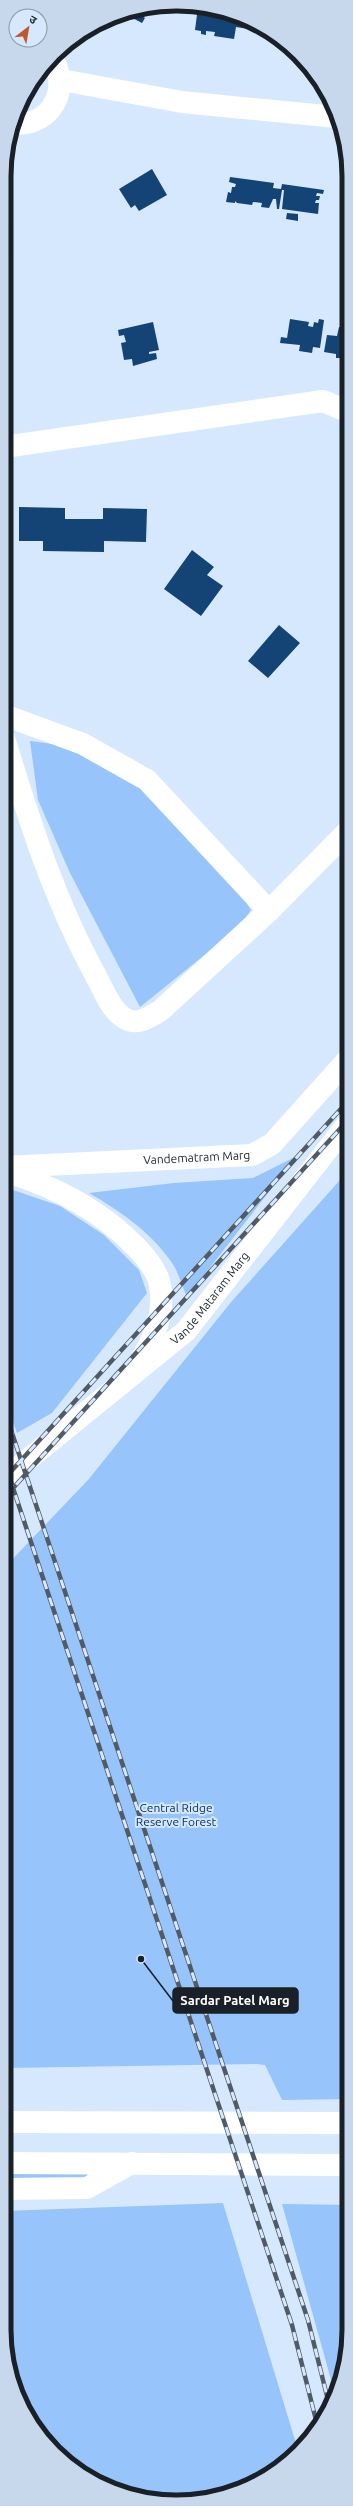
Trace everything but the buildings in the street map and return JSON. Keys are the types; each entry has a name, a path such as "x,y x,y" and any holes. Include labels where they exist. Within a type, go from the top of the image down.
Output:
{"main road":[{"path":"20,124 24,124 44,116 57,99 61,80 55,64"},
{"path":"61,80 182,102 330,116"},
{"path":"11,446 323,401 342,409"},
{"path":"11,718 83,744 147,780 269,911"},
{"path":"11,761 32,831 76,940 112,1006 123,1017 136,1022 146,1019 160,1011 269,911 342,837"},
{"name":"Vandematram Marg","path":"11,1167 252,1155 272,1144 342,1066"},
{"name":"Vande Mataram Marg","path":"11,1474 186,1331 342,1131"},
{"path":"11,1173 45,1185 73,1198 101,1215 136,1247 154,1270 159,1281 161,1309 156,1332 132,1375"},
{"path":"11,2122 200,2124 342,2123"},
{"path":"11,2190 87,2188 133,2162"},
{"path":"11,2163 133,2162 342,2165"},
{"path":"276,2164 307,2174 342,2176"}],"green space":[{"path":"30,741 61,745 141,783 240,893 251,910 238,928 140,1007 70,873 38,800"},
{"path":"297,1156 187,1297 173,1264 153,1240 123,1214 89,1193 174,1183 253,1178"},
{"name":"Central Ridge Reserve Forest","path":"342,1178 342,2099 282,2100 265,2065 256,2064 11,2068 11,1561 88,1480 232,1301"},
{"path":"11,1190 60,1206 104,1235 139,1270 147,1293 52,1413 17,1433 11,1416"},
{"path":"88,2171 87,2182 11,2184 11,2173"},
{"path":"223,2203 296,2444 277,2461 250,2478 209,2492 187,2495 155,2494 123,2486 94,2473 67,2454 52,2439 33,2412 20,2383 14,2362 11,2340 11,2211"},
{"path":"282,2204 342,2205 342,2340 339,2362 332,2385"}],"railway":[{"path":"11,1471 342,1108"},
{"path":"11,1490 342,1127"},
{"path":"11,1430 308,2320 327,2397"},
{"path":"11,1482 292,2325 316,2419"}],"place":[{"name":"Sardar Patel Marg","path":"141,1959"}]}
